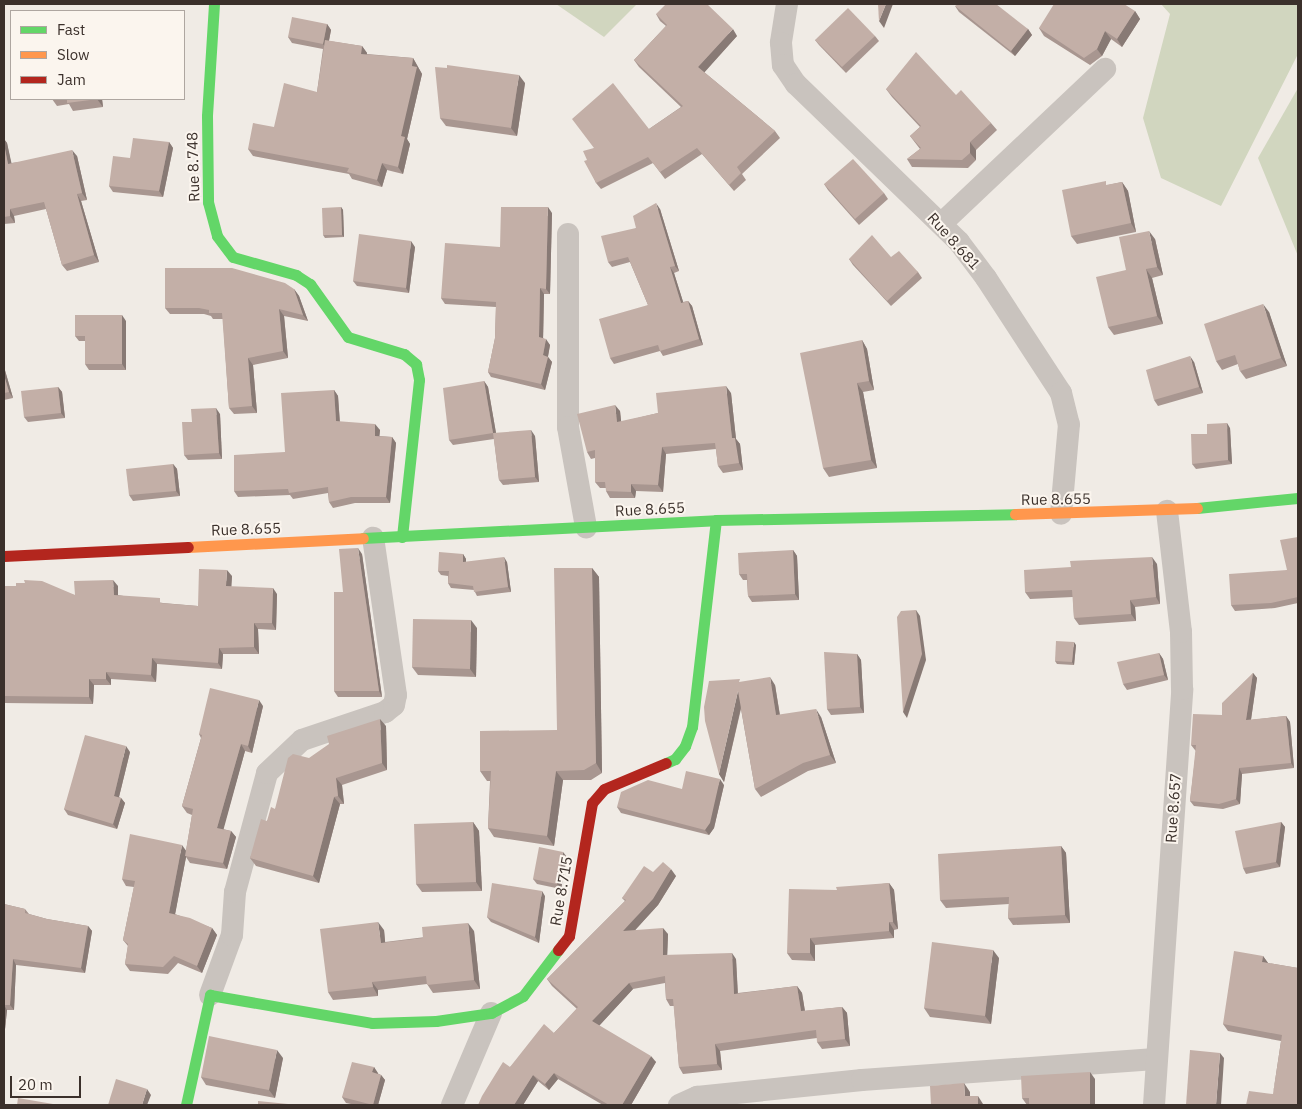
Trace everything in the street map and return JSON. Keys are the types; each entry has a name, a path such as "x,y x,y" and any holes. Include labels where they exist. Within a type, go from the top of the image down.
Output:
{"street":[{"name":"Rue 8.748","path":"214,4 207,116 208,202 218,236 233,257 296,275 310,284 348,337 404,354 416,364 419,380 402,537"},
{"name":"Rue 8.681","path":"788,4 782,50 783,65 796,84 941,224 986,278 1061,393 1069,424 1061,514"},
{"path":"941,224 1106,69"},
{"path":"568,234 568,426 586,527"},
{"name":"Rue 8.655","path":"4,556 716,520 1167,511 1298,498"},
{"name":"Rue 8.657","path":"1154,1105 1155,1059 1182,689 1181,632 1167,511"},
{"name":"Rue 8.715","path":"210,995 372,1023 436,1021 491,1013 523,996 569,936 592,803 604,789 675,759 685,746 692,728 716,520"},
{"path":"186,1105 210,995 232,935 235,892 267,773 302,740 385,712 394,705 396,695 373,538"},
{"path":"452,1105 491,1013"},
{"path":"679,1105 696,1097 862,1080 1155,1059"}],"green space":[{"path":"556,4 637,4 604,37"},
{"path":"1161,4 1298,4 1298,54 1221,206 1161,178 1143,118 1170,14"},
{"path":"1298,88 1298,256 1258,158"}],"building":[{"path":"666,4 707,4 733,29 698,67 775,131 737,167 741,173 729,185 697,148 660,172 648,157 596,183 584,161 587,160 583,151 594,148 572,119 613,83 649,129 683,106 634,60 667,25 656,14"},
{"path":"878,4 886,4 879,21"},
{"path":"958,4 996,4 1028,29 1011,51 955,6"},
{"path":"1054,4 1124,4 1135,11 1117,39 1105,31 1097,49 1084,58 1039,28"},
{"path":"848,8 875,36 842,67 815,40"},
{"path":"292,17 327,24 323,44 288,37"},
{"path":"325,40 362,46 361,54 413,58 412,66 417,67 401,136 405,137 398,167 382,163 377,180 347,172 349,168 248,149 253,123 274,127 284,83 317,92"},
{"path":"916,52 956,95 961,90 991,123 970,142 970,153 962,160 907,159 921,148 910,136 921,126 886,89"},
{"path":"447,65 519,75 511,128 440,118 435,67 447,68"},
{"path":"67,100 90,100 67,103"},
{"path":"133,138 169,142 159,191 109,186 113,156 130,158"},
{"path":"4,144 8,164 72,150 82,193 77,194 94,255 62,265 44,202 10,209 10,216 4,217"},
{"path":"853,159 884,193 855,219 824,184"},
{"path":"1106,181 1106,185 1122,182 1131,223 1071,236 1062,190"},
{"path":"656,203 675,266 670,267 681,303 688,301 699,339 660,351 658,345 610,358 599,319 648,305 628,257 608,262 601,236 636,228 633,216"},
{"path":"341,207 342,235 323,235 322,208"},
{"path":"501,207 548,207 546,289 540,288 539,337 546,339 543,355 548,357 541,384 488,372 495,338 496,302 441,298 445,243 500,247"},
{"path":"1149,231 1157,267 1146,269 1157,316 1108,327 1096,277 1126,270 1119,237"},
{"path":"359,234 411,241 406,288 353,281"},
{"path":"872,235 891,257 899,251 918,272 887,301 849,259"},
{"path":"165,268 232,268 285,283 294,289 303,315 279,309 283,351 248,358 252,406 229,408 222,313 209,313 209,310 199,308 165,308"},
{"path":"1263,304 1281,358 1240,371 1235,355 1216,361 1204,324"},
{"path":"75,315 122,315 122,364 85,364 85,336 75,336"},
{"path":"862,340 869,381 857,383 871,460 823,468 800,353"},
{"path":"1190,356 1199,387 1154,400 1146,370"},
{"path":"4,375 9,392 4,393"},
{"path":"484,381 493,433 449,440 443,388"},
{"path":"726,386 732,438 735,438 739,463 718,466 715,443 662,447 658,485 631,484 631,492 606,491 605,482 595,482 595,450 587,452 577,414 615,405 617,422 658,413 656,393"},
{"path":"58,387 61,413 24,417 21,391"},
{"path":"334,390 336,421 375,424 375,436 392,437 386,497 351,497 329,502 328,487 289,493 288,489 234,491 234,455 285,452 281,393"},
{"path":"216,408 219,453 184,455 182,422 192,422 191,409"},
{"path":"1227,423 1228,460 1192,464 1191,434 1207,434 1207,424"},
{"path":"531,430 535,477 499,480 493,433"},
{"path":"173,464 176,491 129,495 126,469"},
{"path":"1298,537 1298,597 1271,603 1231,605 1229,574 1287,570 1280,540"},
{"path":"358,548 379,691 334,691 334,592 343,592 339,549"},
{"path":"793,550 795,594 748,596 747,574 739,574 738,553"},
{"path":"439,552 463,554 463,562 504,557 508,587 474,592 473,586 448,583 449,571 438,571"},
{"path":"1152,557 1156,597 1130,600 1131,614 1074,618 1072,590 1025,592 1024,570 1071,567 1070,561"},
{"path":"554,568 592,568 596,763 584,770 556,771 547,836 488,828 491,771 480,771 480,731 557,730"},
{"path":"199,569 227,570 226,586 273,588 272,623 254,623 254,647 219,648 218,663 152,658 151,675 106,672 106,679 89,679 89,697 4,696 4,586 16,586 16,583 25,583 24,580 42,581 75,595 74,581 113,580 114,595 160,598 160,603 198,606"},
{"path":"916,610 922,654 903,712 897,617 901,611"},
{"path":"413,619 471,620 470,669 412,667"},
{"path":"1056,641 1074,642 1072,662 1055,661"},
{"path":"824,652 857,654 860,707 827,709"},
{"path":"1159,653 1164,675 1123,684 1117,662"},
{"path":"1253,673 1246,720 1286,716 1291,763 1239,768 1236,799 1219,804 1190,801 1196,745 1191,745 1193,714 1222,715 1222,703"},
{"path":"770,677 776,715 816,709 830,755 803,763 755,789 738,691 719,774 705,721 704,707 709,681 740,679 739,682"},
{"path":"210,688 259,700 248,746 241,744 217,828 231,831 223,863 185,856 193,809 182,806 202,735 199,734"},
{"path":"380,719 382,763 336,778 338,796 334,797 313,876 250,858 261,819 267,821 271,807 275,809 288,758 293,754 309,758 329,744 327,736"},
{"path":"85,735 126,746 114,796 121,798 113,824 64,809"},
{"path":"686,771 720,779 710,823 705,830 617,807 621,792 648,780 682,789"},
{"path":"473,822 476,882 416,884 414,824"},
{"path":"1281,822 1276,862 1243,868 1235,831"},
{"path":"130,834 182,845 169,913 190,918 212,928 197,966 174,956 163,967 125,964 128,944 123,940 135,881 122,879"},
{"path":"1061,846 1065,915 1008,918 1009,897 940,900 938,854"},
{"path":"539,847 563,852 557,884 533,879"},
{"path":"663,862 671,869 653,899 623,931 663,928 663,955 732,953 734,994 797,986 801,1011 842,1007 845,1039 817,1042 816,1030 715,1044 717,1064 679,1067 673,999 666,999 665,976 629,983 592,1021 651,1056 622,1105 609,1105 554,1073 545,1084 533,1075 514,1105 478,1105 503,1062 510,1067 544,1024 554,1033 578,1007 547,979 626,900 622,898 644,866 653,872"},
{"path":"492,883 542,891 535,937 487,917"},
{"path":"889,883 893,922 889,922 889,931 810,938 810,953 787,953 789,889 837,890 836,887"},
{"path":"4,904 25,909 25,913 47,919 88,926 81,968 13,959 10,1005 4,1005"},
{"path":"378,922 381,943 423,938 422,927 468,923 474,980 427,985 426,976 372,982 373,987 328,992 320,929"},
{"path":"932,942 993,950 985,1016 924,1008"},
{"path":"1234,951 1263,956 1262,962 1298,968 1298,1105 1246,1105 1249,1091 1273,1094 1282,1035 1223,1024"},
{"path":"209,1036 277,1050 269,1090 201,1077"},
{"path":"1190,1050 1220,1053 1216,1105 1186,1105"},
{"path":"352,1062 374,1067 372,1072 381,1075 373,1105 342,1097"},
{"path":"1090,1072 1090,1105 1029,1105 1029,1098 1022,1098 1021,1076"},
{"path":"116,1079 147,1089 142,1105 108,1105"},
{"path":"964,1083 965,1096 978,1096 978,1105 931,1105 930,1086"},
{"path":"18,1098 53,1104 53,1105 17,1105"},
{"path":"258,1101 298,1105 258,1105"}],"traffic: fast":[{"path":"214,4 207,116 208,202 217,236 233,257 296,275 310,284 348,337 404,354 416,364 419,380 402,537"},
{"path":"1197,508 1298,498"},
{"path":"363,538 716,520 1015,514"},
{"path":"666,763 675,759 685,746 692,727 716,520"},
{"path":"186,1105 210,995 372,1023 436,1021 491,1013 523,996 558,950"}],"traffic: slow":[{"path":"1015,514 1197,508"},
{"path":"188,547 363,538"}],"traffic: jam":[{"path":"4,556 188,547"},
{"path":"558,950 569,936 592,803 604,789 666,763"}]}
